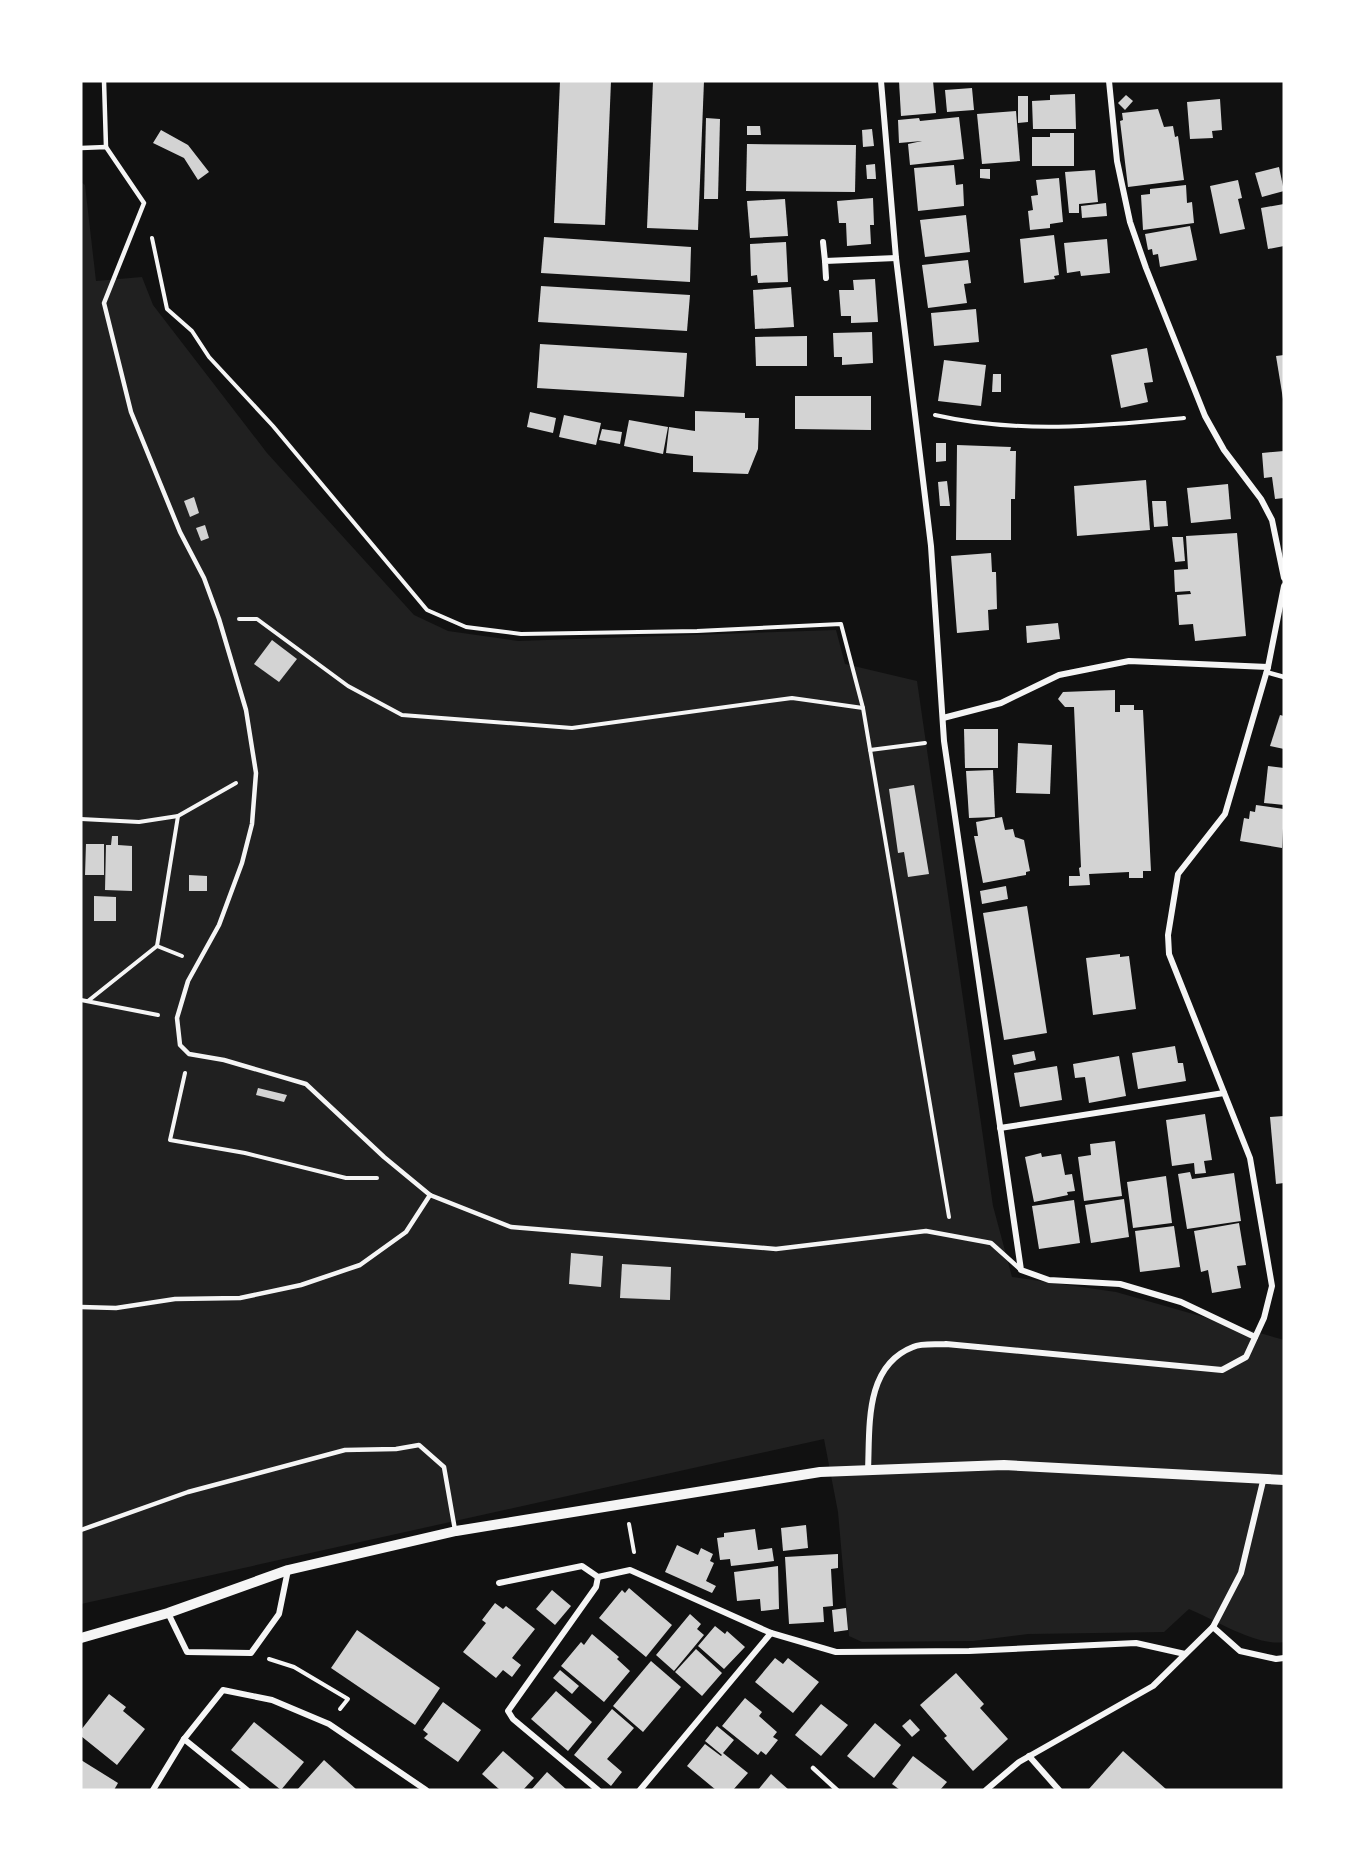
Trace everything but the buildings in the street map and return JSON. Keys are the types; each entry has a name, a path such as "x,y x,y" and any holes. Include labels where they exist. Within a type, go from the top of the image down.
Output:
{"street":[{"path":"880,81 896,258 932,546 944,741 1021,1270 1049,1280 1120,1284 1181,1302 1255,1336"},
{"path":"1109,81 1117,161 1130,222 1205,416 1224,450 1261,499 1272,520 1284,578"},
{"path":"823,243 826,278"},
{"path":"825,261 896,258"},
{"path":"868,1470 872,1396 890,1360 915,1346 957,1345 1222,1370 1246,1357 1272,1286 1250,1158 1169,954 1168,934 1178,874 1225,814 1267,670 1284,586"},
{"path":"943,718 1001,703 1059,675 1129,661 1267,670"},
{"path":"1000,1128 1224,1093"},
{"path":"81,1638 168,1613 288,1570 456,1532 820,1472 1004,1465 1264,1477 1284,1480"},
{"path":"986,1790 1029,1756 1153,1686 1213,1627 1241,1573 1264,1477"},
{"path":"499,1583 582,1566 598,1577 630,1570 771,1633 836,1652 969,1651 1136,1643 1185,1654"},
{"path":"168,1613 187,1652 251,1653 279,1614 288,1570"},
{"path":"598,1577 596,1587 508,1711 513,1719 598,1790"},
{"path":"1213,1627 1240,1651 1276,1659 1284,1658"},
{"path":"640,1790 771,1633"},
{"path":"153,1790 184,1739 223,1690 272,1700 329,1724 426,1790"},
{"path":"184,1739 247,1790"},
{"path":"1029,1756 1059,1790"}],"lane":[{"path":"104,81 106,147 144,203 104,303 132,412 180,532 204,578 219,619 246,710 255,772 252,824 242,863 219,925 188,981 177,1018 180,1045 189,1054 224,1060 306,1084 408,1178 430,1195 512,1227 776,1249 926,1231 991,1243 1021,1270"},
{"path":"81,148 106,147"},
{"path":"1267,670 1284,677"},
{"path":"81,1307 116,1308 175,1299 240,1298 301,1285 360,1265 406,1232 430,1195"},
{"path":"81,1530 188,1492 345,1450 396,1449 419,1445 444,1467 456,1532"},
{"path":"813,1768 837,1790"}],"path":[{"path":"144,203 167,309 192,332 209,357 273,426 427,610 466,627 521,634 697,631 841,624 870,750 952,1236"},
{"path":"914,411 972,423 1071,428 1205,416"},
{"path":"219,619 257,619 348,686 402,715 572,728 792,698 862,708"},
{"path":"870,750 944,741"},
{"path":"81,819 139,822 178,816 255,772"},
{"path":"88,1001 157,946 178,816"},
{"path":"81,1000 177,1018"},
{"path":"189,1054 170,1140 245,1153 346,1178 408,1178"},
{"path":"623,1503 634,1547 630,1570"},
{"path":"251,1653 294,1667 348,1699 329,1724"}],"shaded area":[{"path":"81,182 85,185 96,281 142,277 153,305 267,453 414,615 448,631 518,641 836,630 845,664 917,681 993,1206 1012,1277 1116,1292 1284,1340 1284,1642 1249,1637 1189,1609 1164,1632 1028,1634 973,1641 862,1642 849,1636 838,1512 824,1439 81,1604"}]}
